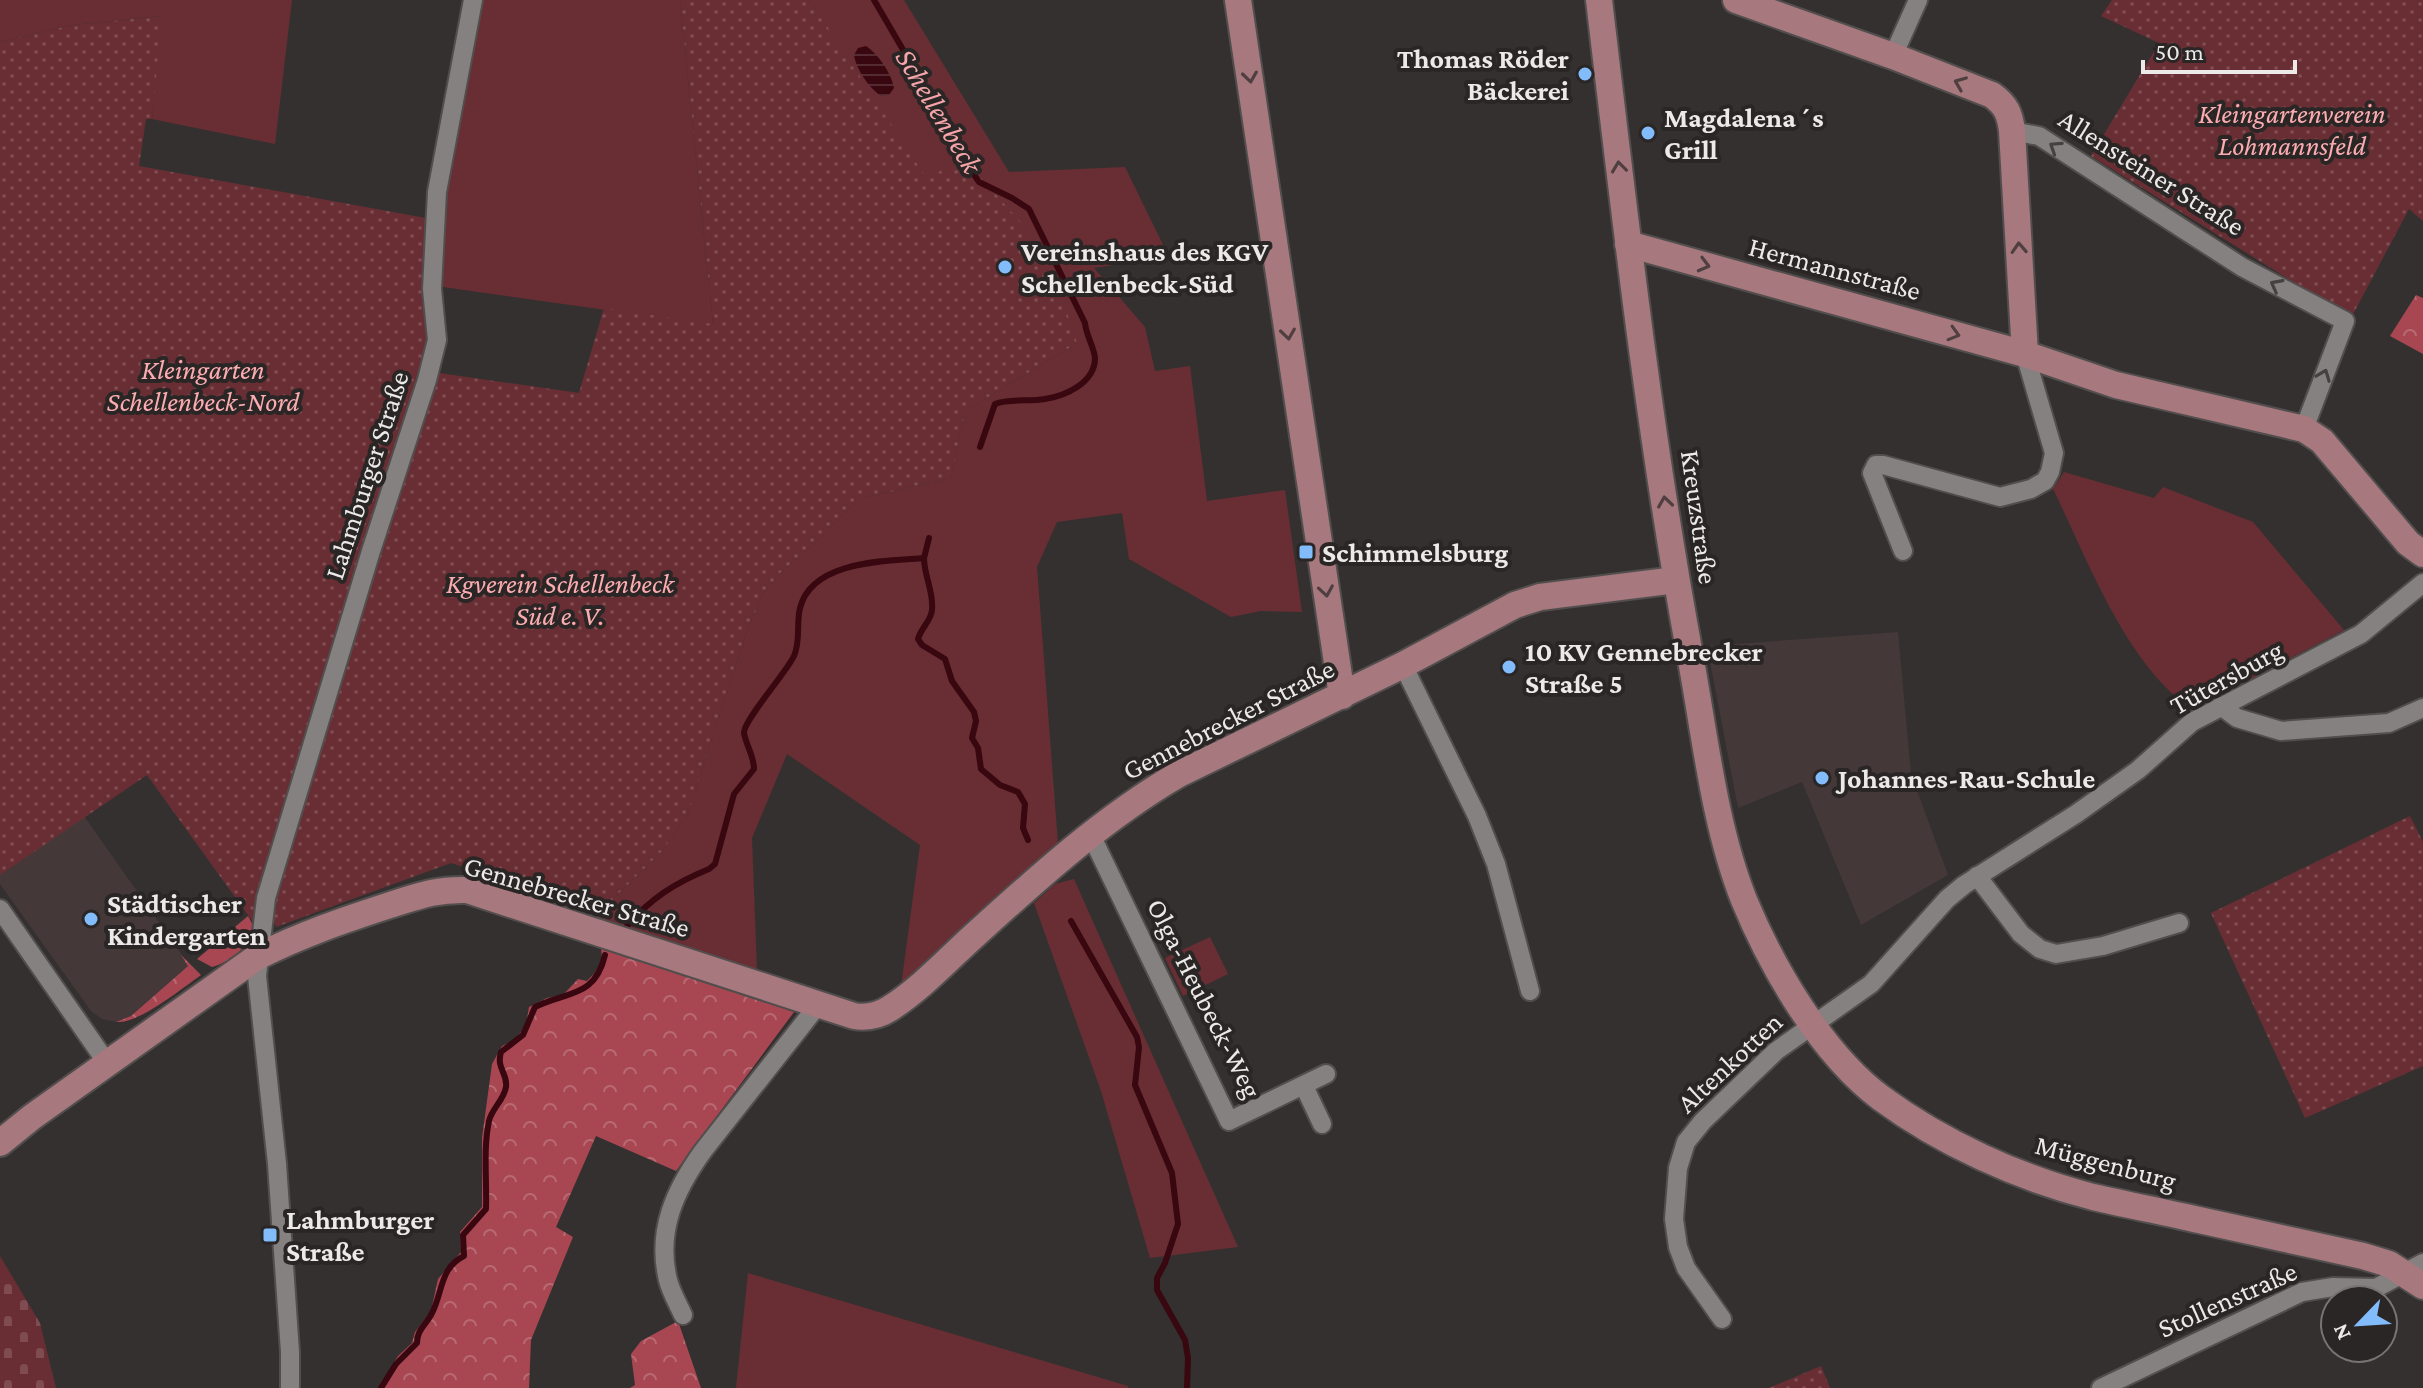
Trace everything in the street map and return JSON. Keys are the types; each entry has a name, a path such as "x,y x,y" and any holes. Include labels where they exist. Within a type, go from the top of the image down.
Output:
{"main road":[{"path":"1238,0 1342,696"},
{"name":"Kreuzstraße","path":"1599,0 1628,244 1676,580 1726,840 1744,899 1764,942 1811,1024"},
{"name":"Allensteiner Straße","path":"1736,0 1992,95 2004,104 2012,131"},
{"path":"2012,131 2025,354"},
{"name":"Hermannstraße","path":"1628,244 2025,354 2116,385 2304,429 2322,441 2408,543 2423,554"},
{"name":"Gennebrecker Straße","path":"0,1143 257,957 352,916 442,889 467,890 864,1018 889,1009 1041,875 1145,794 1179,774 1342,696 1515,605 1540,597 1676,580"},
{"name":"Müggenburg","path":"1811,1024 1840,1062 1881,1098 1934,1130 2034,1179 2090,1196 2363,1256 2417,1274"}],"street":[{"name":"Lahmburger Straße","path":"290,1388 277,1164 260,1027 257,957 266,898 437,340 432,289 437,192 473,0"},
{"path":"1893,56 1918,0"},
{"name":"Allensteiner Straße","path":"2012,131 2039,136 2242,267 2345,321 2304,429"},
{"path":"1903,551 1872,473 1876,465 2000,497 2031,489 2045,481 2054,453 2025,354"},
{"name":"Tütersburg","path":"1811,1024 1871,984 1947,899 1977,876 2076,814 2138,770 2192,722 2333,651 2361,634 2423,583"},
{"path":"1403,665 1477,816 1496,864 1530,991"},
{"path":"2221,706 2237,718 2281,731 2389,723 2423,708"},
{"name":"Olga-Heubeck-Weg","path":"1091,835 1229,1121 1326,1074"},
{"path":"1977,876 2021,934 2040,949 2056,954 2103,946 2179,923"},
{"path":"0,909 107,1063"},
{"path":"683,1315 668,1282 664,1248 673,1201 703,1151 818,1005"},
{"name":"Altenkotten","path":"1722,1319 1692,1278 1678,1247 1674,1219 1678,1168 1686,1142 1703,1121 1776,1051 1811,1024"},
{"name":"Olga-Heubeck-Weg","path":"1304,1086 1322,1124"},
{"name":"Stollenstraße","path":"2101,1388 2302,1292 2333,1287 2376,1288 2417,1274"}],"shaded area":[{"path":"866,46 880,59 890,76 894,88 889,95 876,93 857,66 854,55 858,48"},
{"name":"Johannes-Rau-Schule","path":"1898,632 1911,774 1948,875 1861,925 1802,782 1738,808 1707,646"},
{"name":"Städtischer Kindergarten","path":"84,816 189,965 131,1016 116,1022 102,1019 91,1011 0,884 0,875"}],"green space":[{"path":"0,0 292,0 275,144 152,119 161,16 73,25 0,42"},
{"path":"482,0 680,0 713,325 443,287 439,256 449,166 465,100"},
{"name":"Kgverein Schellenbeck Süd e. V.","path":"680,0 810,0 927,179 963,157 1030,233 1057,282 1077,343 965,411 951,478 858,499 780,573 763,594 747,631 688,813 663,850 613,899 605,923 523,892 509,881 451,863 276,927 271,916 272,909 379,548 439,373 579,393 604,308 713,324"},
{"path":"810,0 904,0 1009,172 1125,167 1169,257 1094,268 1145,327 1155,371 1190,366 1207,501 1285,490 1302,612 1261,611 1231,617 1129,559 1122,513 1057,522 1037,567 1058,844 901,986 920,845 787,754 752,838 757,970 605,923 613,899 663,850 688,813 747,631 763,594 780,573 858,499 951,478 965,411 1077,343 927,180"},
{"name":"Kleingartenverein Lohmannsfeld","path":"2112,0 2423,0 2423,221 2409,209 2351,318 2091,156 2159,43 2101,16"},
{"name":"Kleingarten Schellenbeck-Nord","path":"162,16 152,119 146,119 139,166 426,218 424,264 429,336 412,403 361,549 253,922 147,775 0,875 0,42 73,25"},
{"path":"2416,295 2423,298 2423,354 2390,336"},
{"path":"2064,472 2154,498 2163,487 2253,522 2344,630 2192,710 2147,665 2110,608 2053,489"},
{"path":"2410,816 2423,842 2423,1066 2305,1118 2211,913"},
{"path":"1074,879 1238,1247 1150,1258 1101,1091 1034,903 1055,884"},
{"path":"248,916 256,931 237,953 212,967 197,959"},
{"path":"1210,937 1228,974 1183,996 1165,958"},
{"path":"601,949 794,1012 676,1171 596,1136 556,1227 573,1237 531,1340 529,1388 379,1388 431,1311 438,1279 461,1252 460,1232 482,1207 482,1138 492,1064 502,1046 515,1040 526,1025 529,1007 547,998 563,995 578,979 587,981 599,967"},
{"path":"181,955 201,975 148,1012 116,1022 131,1016 188,966"},
{"path":"0,1256 40,1323 56,1388 0,1388"},
{"path":"748,1273 1128,1386 1128,1388 736,1388"},
{"path":"678,1321 701,1388 630,1388 635,1385 631,1354 641,1341"},
{"path":"1821,1366 1830,1388 1769,1388"}],"waterway":[{"name":"Schellenbeck","path":"874,0 933,101 958,151 979,182 1029,209 1085,323 1095,358 1090,375 1070,391 1045,399 995,404 980,447"},
{"name":"Schellenbeck","path":"627,926 664,892 715,864 734,794 754,769 744,733 746,727 794,656 800,608 807,592 819,580 853,566 924,558 929,538"},
{"path":"924,558 932,610 918,639 922,645 945,659 952,681 974,712 976,721 972,738 978,748 981,769 1000,785 1018,792 1025,804 1023,828 1028,840"},
{"path":"1071,921 1137,1037 1139,1047 1135,1085 1172,1173 1178,1224 1157,1278 1157,1290 1185,1340 1187,1388"},
{"name":"Schellenbeck","path":"381,1388 396,1364 417,1343 420,1331 435,1307 446,1274 464,1256 463,1235 486,1209 487,1132 491,1116 506,1087 500,1063 501,1052 523,1035 535,1007 587,986 600,969 605,955"}],"place":[{"name":"Thomas Röder Bäckerei","path":"1585,74"},
{"name":"Magdalena´s Grill","path":"1648,133"},
{"name":"Vereinshaus des KGV Schellenbeck-Süd","path":"1005,267"},
{"name":"Schimmelsburg","path":"1306,552"},
{"name":"10 KV Gennebrecker Straße 5","path":"1509,667"},
{"name":"Johannes-Rau-Schule","path":"1822,778"},
{"name":"Städtischer Kindergarten","path":"91,919"},
{"name":"Lahmburger Straße","path":"270,1235"}]}
